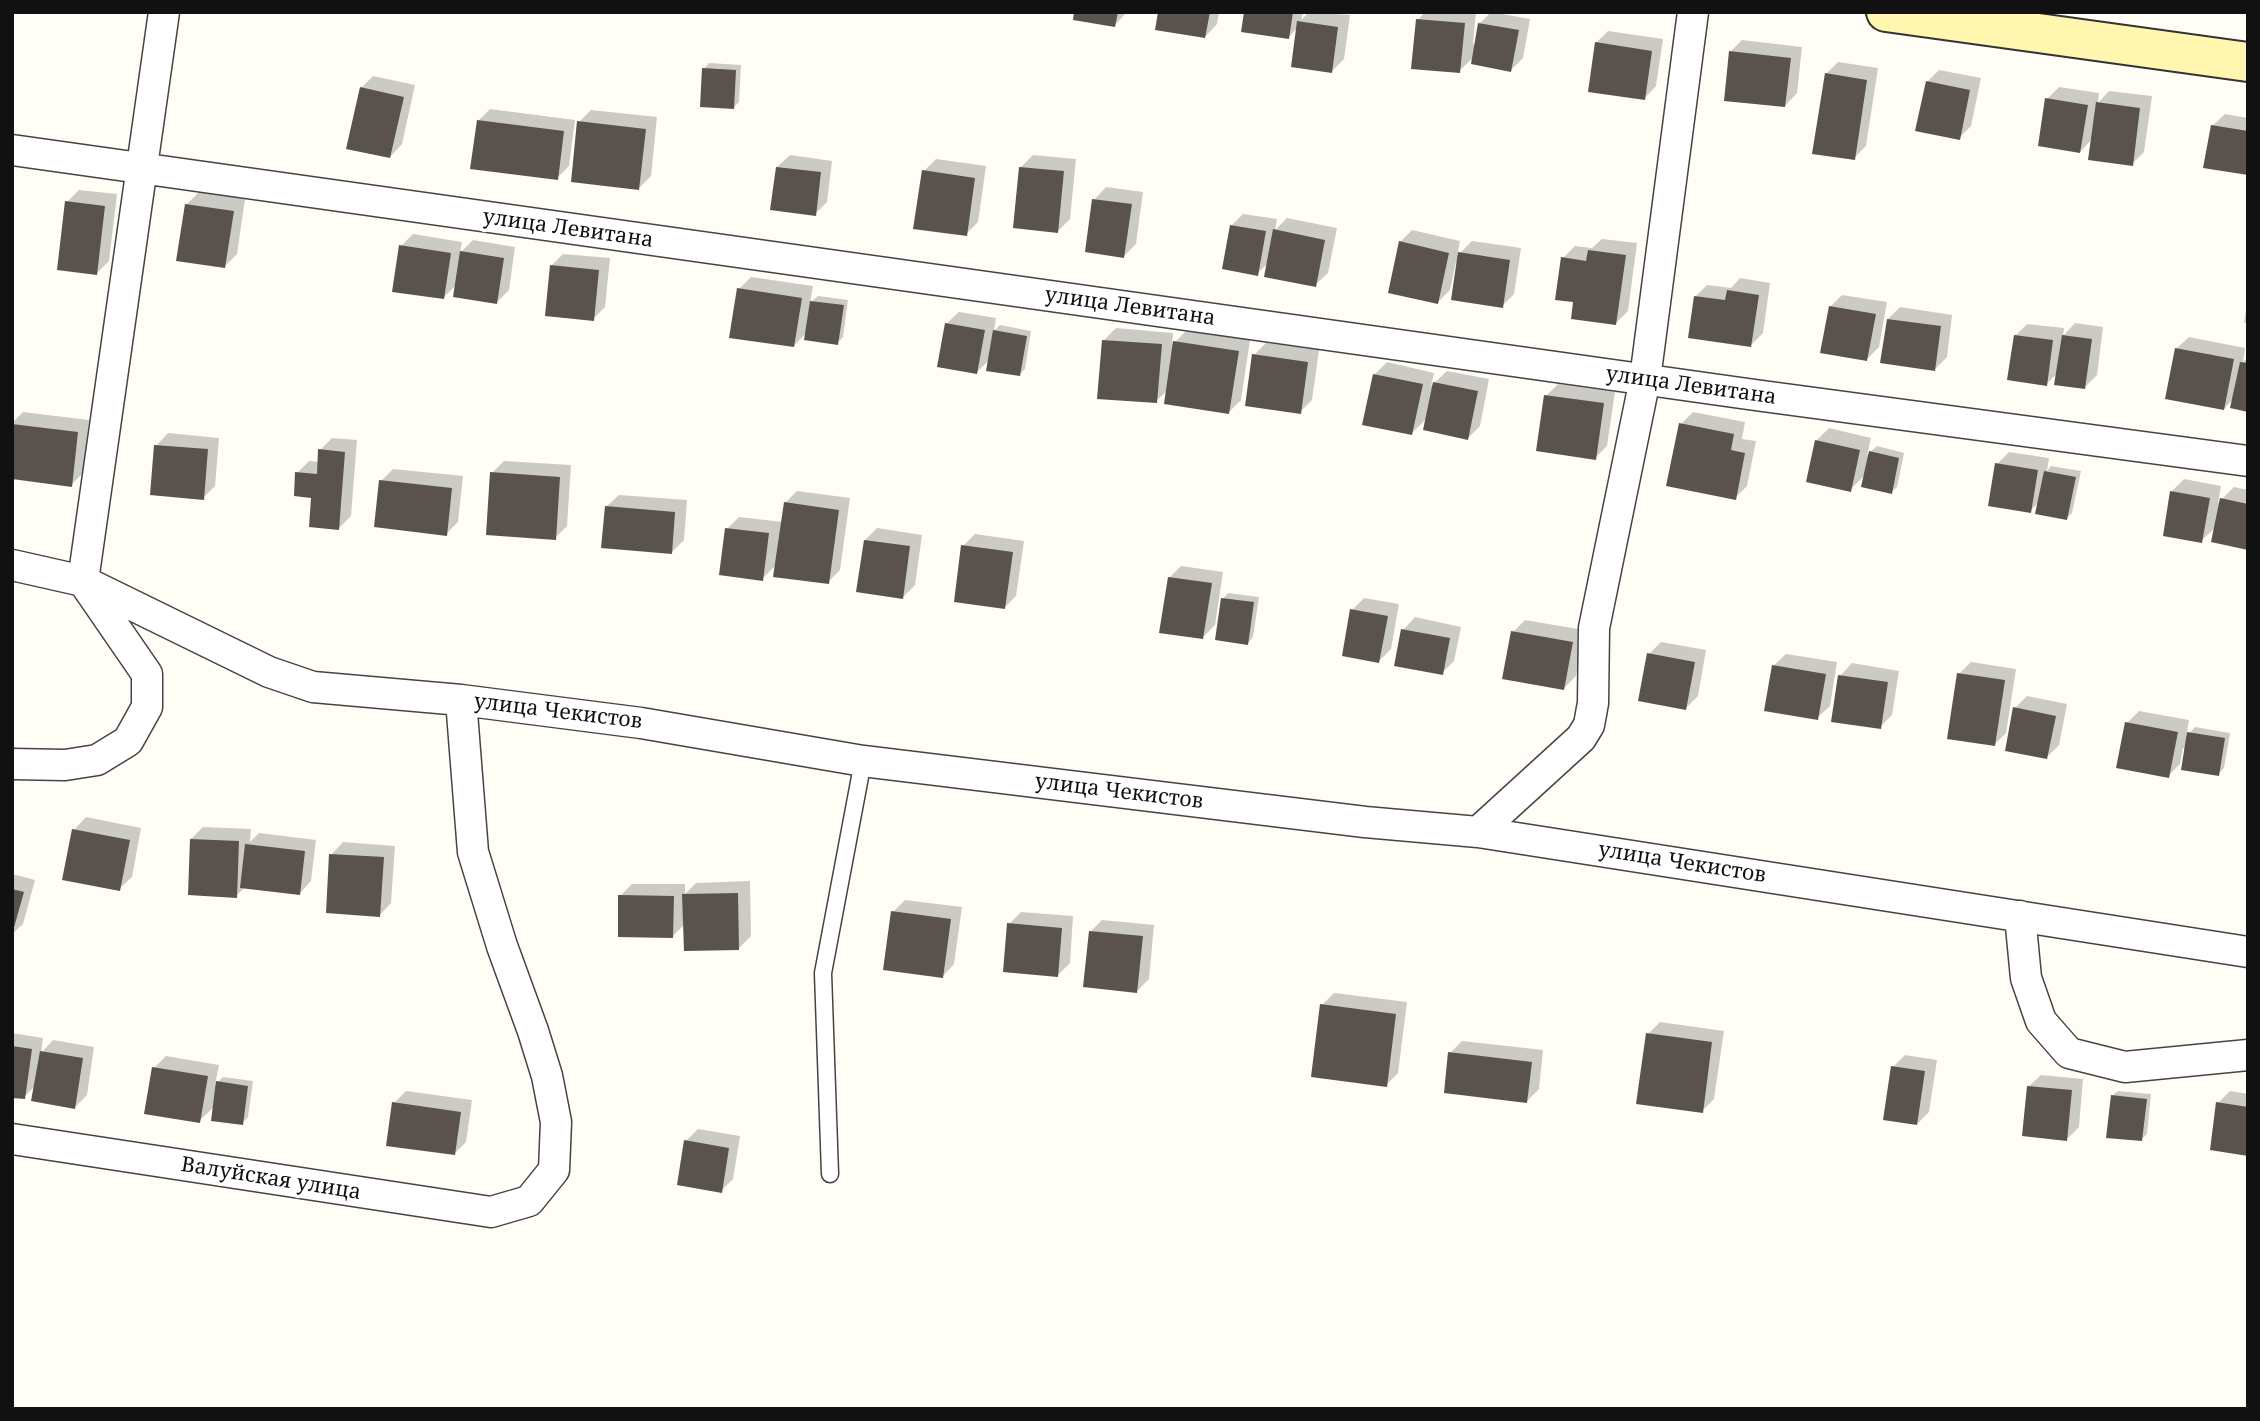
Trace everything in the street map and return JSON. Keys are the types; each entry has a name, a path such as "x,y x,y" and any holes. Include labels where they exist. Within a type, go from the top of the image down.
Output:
{"street":[{"path":"12,764 65,765 97,760 128,741 147,707 147,674 83,581 164,12"},
{"path":"1478,832 1581,738 1589,725 1593,703 1594,628 1646,379 1693,12"},
{"path":"1886,12 2248,62"},
{"name":"улица Левитана","path":"12,150 2248,461"},
{"name":"улица Чекистов","path":"12,565 83,581 269,672 313,687 461,700 641,723 863,761 1365,822 1478,832 2248,952"},
{"name":"Валуйская улица","path":"12,1139 491,1212 529,1201 554,1170 556,1122 547,1076 473,852 461,700"},
{"path":"2020,916 2025,978 2041,1021 2069,1053 2125,1067 2248,1055"}],"lane":[{"path":"830,1174 823,973 863,761"}],"building":[{"path":"1074,12 1118,12 1115,27 1073,20"},
{"path":"1158,12 1210,12 1205,38 1155,30"},
{"path":"1244,12 1293,12 1289,39 1241,32"},
{"path":"1416,19 1465,23 1460,73 1411,69"},
{"path":"1297,21 1338,27 1332,73 1291,67"},
{"path":"1478,23 1519,30 1511,72 1471,64"},
{"path":"1595,42 1652,51 1645,100 1588,92"},
{"path":"1729,51 1791,58 1785,107 1724,101"},
{"path":"702,68 736,70 734,109 700,107"},
{"path":"1825,73 1867,80 1855,160 1812,154"},
{"path":"1926,81 1970,90 1960,140 1915,131"},
{"path":"360,87 404,97 390,158 346,149"},
{"path":"2045,98 2088,105 2080,153 2038,146"},
{"path":"2096,102 2140,108 2133,166 2088,160"},
{"path":"477,120 564,131 558,180 470,169"},
{"path":"577,121 646,129 639,190 571,182"},
{"path":"2211,125 2248,131 2248,175 2203,168"},
{"path":"776,167 821,172 816,216 770,210"},
{"path":"1019,167 1064,171 1058,233 1013,228"},
{"path":"922,170 975,178 967,236 913,229"},
{"path":"1092,199 1132,204 1124,258 1085,252"},
{"path":"65,201 105,206 97,275 57,270"},
{"path":"185,204 234,211 225,268 176,261"},
{"path":"1230,225 1266,231 1258,276 1222,269"},
{"path":"1273,229 1325,240 1316,287 1264,277"},
{"path":"1399,241 1449,253 1438,304 1388,293"},
{"path":"399,245 451,253 444,299 392,292"},
{"path":"1588,250 1626,255 1616,325 1571,319 1573,302 1555,300 1561,257 1586,261"},
{"path":"460,251 504,258 497,304 453,297"},
{"path":"1458,252 1510,260 1503,308 1451,300"},
{"path":"550,265 599,270 594,321 545,316"},
{"path":"737,288 802,298 794,347 729,338"},
{"path":"1727,290 1759,295 1751,347 1688,338 1694,296 1725,300"},
{"path":"810,301 844,305 838,345 804,340"},
{"path":"1829,306 1876,314 1867,361 1820,353"},
{"path":"1887,319 1941,326 1935,371 1880,363"},
{"path":"945,323 985,330 977,374 937,367"},
{"path":"993,330 1027,336 1020,376 986,371"},
{"path":"2014,335 2053,340 2047,386 2007,380"},
{"path":"2062,335 2092,339 2085,389 2054,385"},
{"path":"1102,340 1162,344 1157,403 1097,399"},
{"path":"1173,341 1239,351 1229,414 1164,404"},
{"path":"2175,348 2234,359 2224,410 2165,399"},
{"path":"1252,354 1308,362 1301,414 1245,406"},
{"path":"2240,362 2248,363 2248,412 2230,408"},
{"path":"1373,374 1423,384 1412,435 1362,425"},
{"path":"1433,382 1478,391 1468,440 1423,430"},
{"path":"1544,395 1604,403 1596,460 1536,451"},
{"path":"1679,423 1734,434 1731,450 1745,453 1736,500 1666,486"},
{"path":"12,424 78,432 72,487 12,479"},
{"path":"1815,440 1860,450 1851,492 1806,482"},
{"path":"154,445 208,449 204,500 150,495"},
{"path":"318,449 345,452 339,530 309,527 311,498 294,496 295,472 317,474"},
{"path":"1869,451 1899,458 1892,494 1861,487"},
{"path":"1995,463 2038,470 2031,513 1988,506"},
{"path":"2044,471 2076,477 2067,520 2035,514"},
{"path":"490,472 560,477 556,540 486,535"},
{"path":"379,480 452,488 447,536 374,527"},
{"path":"2170,491 2210,498 2202,543 2163,536"},
{"path":"2220,498 2248,504 2248,550 2211,542"},
{"path":"784,502 839,510 829,584 773,577"},
{"path":"605,506 675,512 672,554 601,548"},
{"path":"725,528 769,533 763,581 719,575"},
{"path":"864,540 910,546 903,599 856,592"},
{"path":"961,545 1013,552 1005,609 954,602"},
{"path":"1168,577 1212,583 1203,639 1159,633"},
{"path":"1221,598 1254,602 1248,645 1215,640"},
{"path":"1350,609 1388,616 1379,663 1342,656"},
{"path":"1401,629 1450,638 1443,675 1394,666"},
{"path":"1511,631 1573,642 1564,690 1502,679"},
{"path":"1647,653 1695,662 1686,710 1638,701"},
{"path":"1772,665 1826,674 1818,720 1764,711"},
{"path":"1957,673 2005,680 1995,746 1947,739"},
{"path":"1838,675 1888,682 1881,729 1831,722"},
{"path":"2013,707 2056,716 2047,759 2005,751"},
{"path":"2125,722 2178,732 2169,778 2116,768"},
{"path":"2187,732 2225,738 2219,776 2181,770"},
{"path":"72,829 130,840 120,891 62,880"},
{"path":"190,839 239,841 237,898 188,895"},
{"path":"245,844 305,851 300,895 240,888"},
{"path":"329,854 384,857 380,917 326,913"},
{"path":"12,889 24,892 13,931 12,931"},
{"path":"738,893 739,950 684,951 682,894"},
{"path":"618,895 674,896 673,938 618,937"},
{"path":"891,911 951,919 943,978 883,970"},
{"path":"1007,923 1062,928 1058,977 1003,972"},
{"path":"1089,931 1143,936 1137,993 1083,987"},
{"path":"1320,1004 1396,1014 1387,1087 1311,1077"},
{"path":"1646,1033 1712,1042 1703,1113 1636,1104"},
{"path":"12,1046 32,1049 25,1099 12,1098"},
{"path":"40,1051 83,1058 75,1109 31,1101"},
{"path":"1448,1052 1532,1062 1527,1103 1444,1093"},
{"path":"1891,1066 1925,1071 1917,1125 1883,1120"},
{"path":"152,1067 208,1076 200,1123 144,1114"},
{"path":"216,1081 248,1086 243,1125 211,1121"},
{"path":"2027,1086 2072,1090 2067,1141 2022,1136"},
{"path":"2111,1095 2147,1099 2142,1141 2106,1138"},
{"path":"392,1102 461,1112 455,1155 386,1146"},
{"path":"2216,1102 2248,1107 2248,1156 2210,1150"},
{"path":"684,1140 729,1148 722,1193 677,1185"}]}
